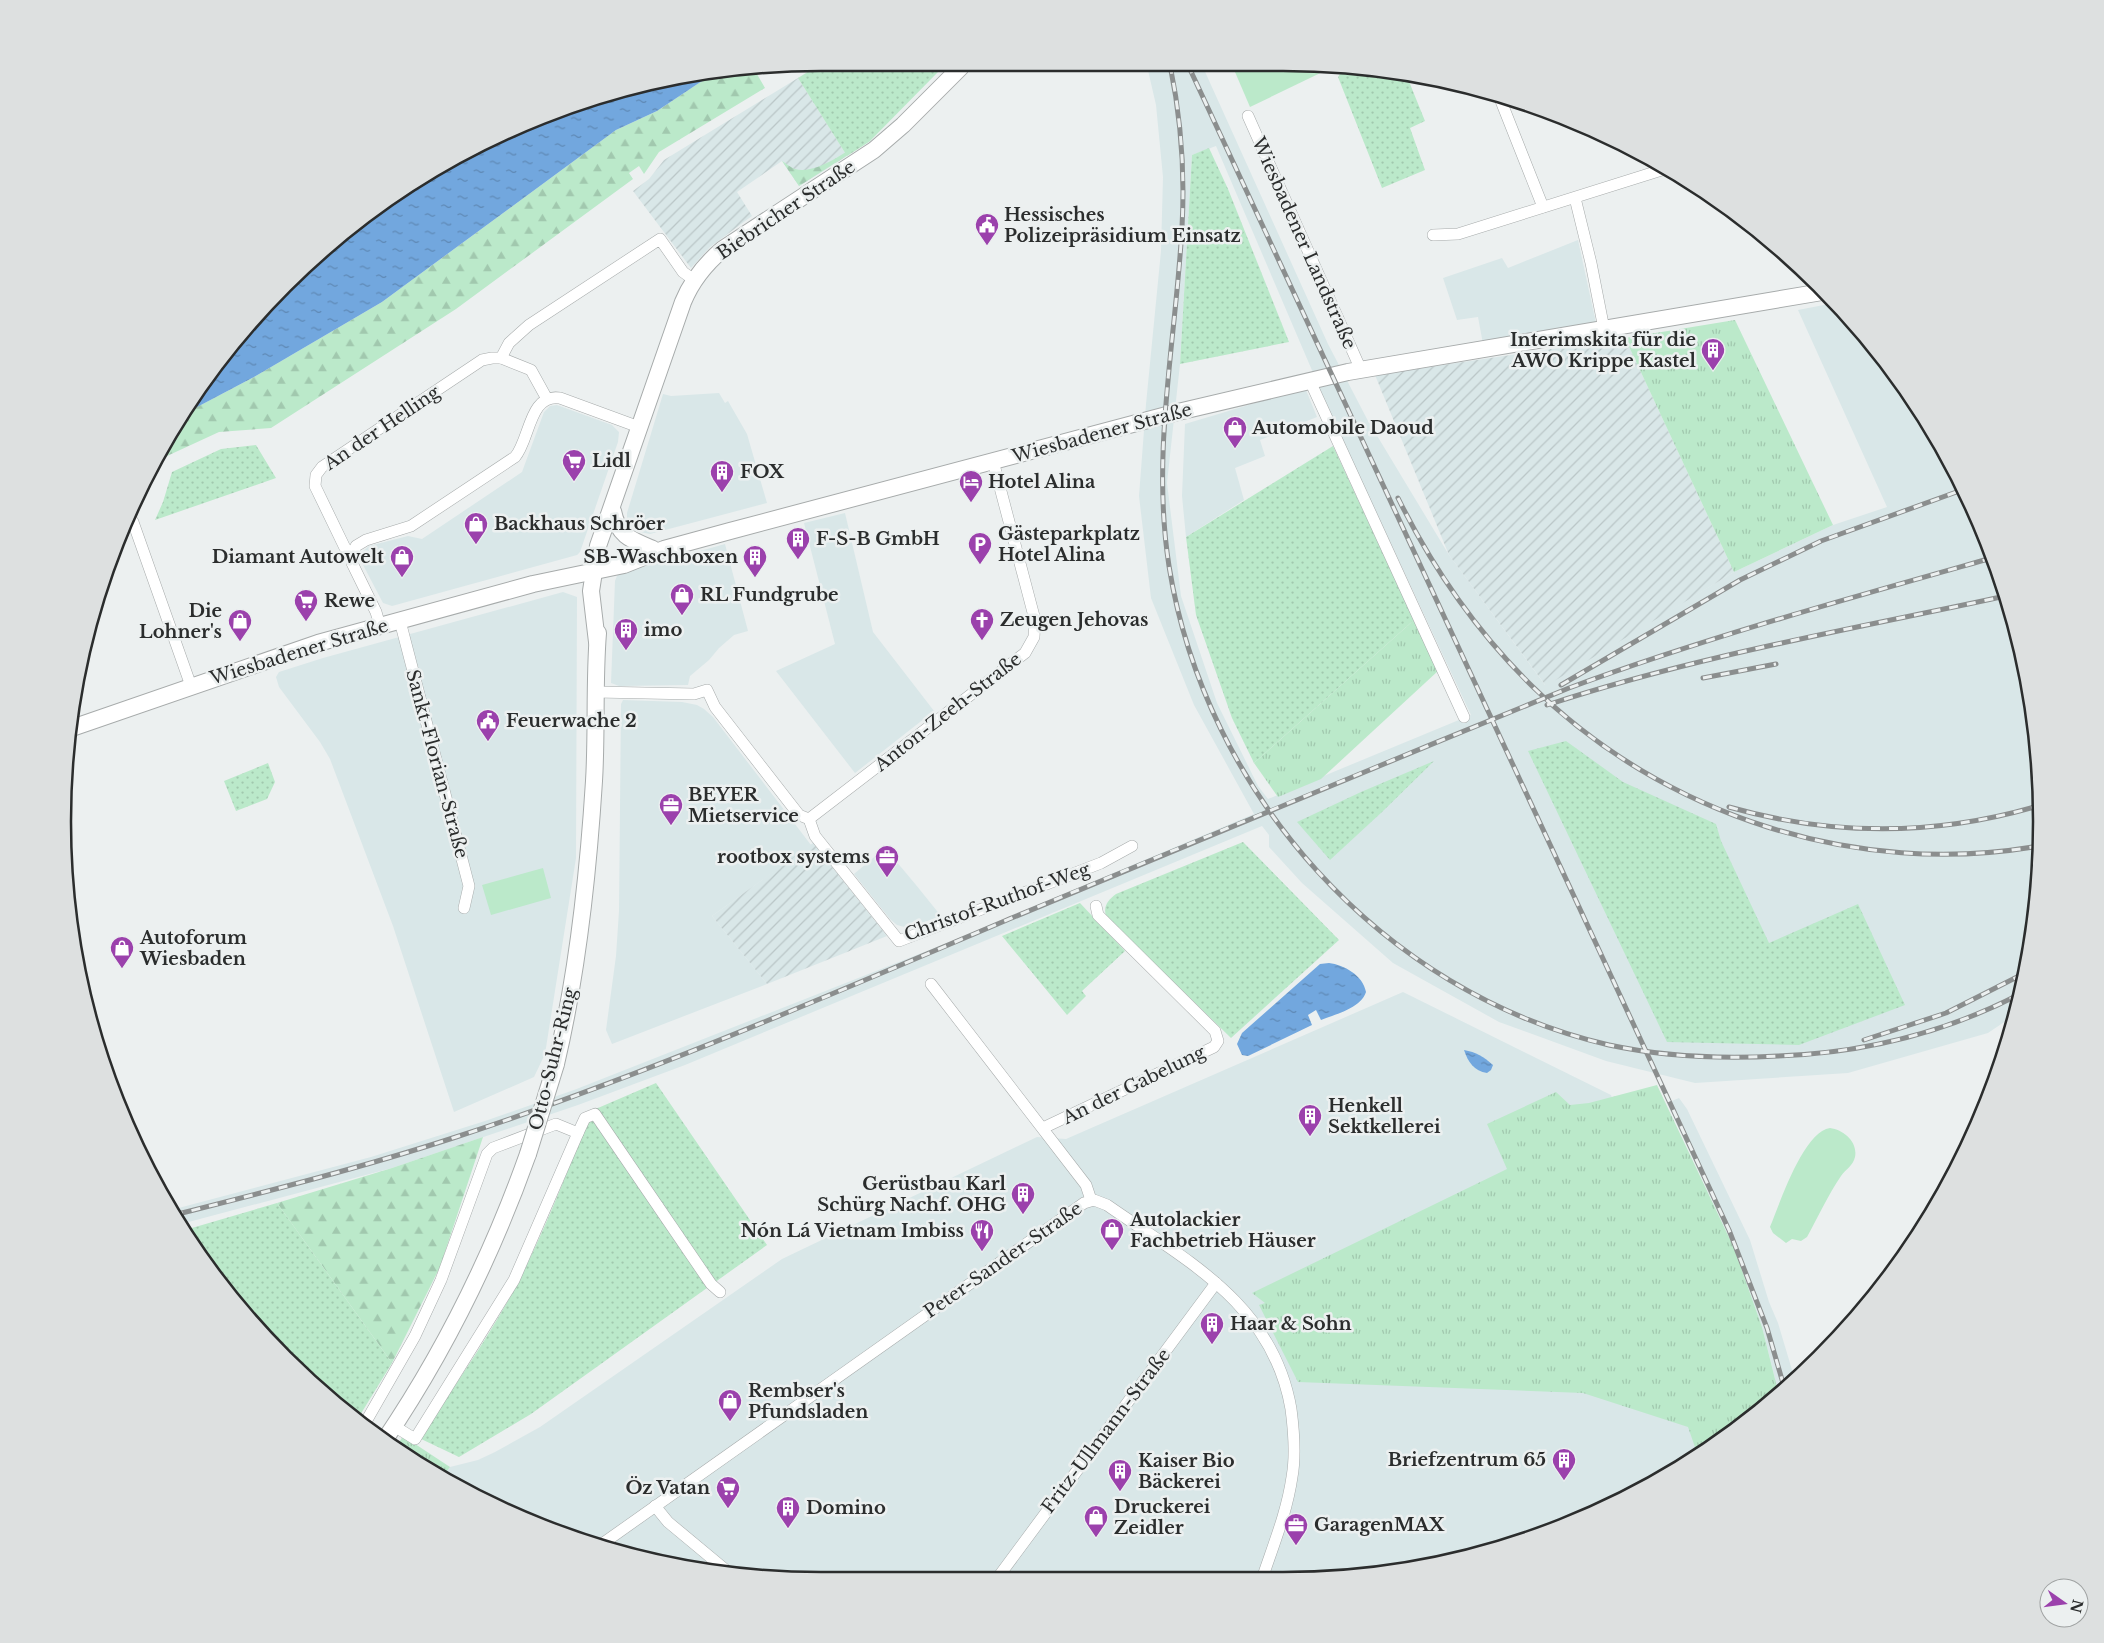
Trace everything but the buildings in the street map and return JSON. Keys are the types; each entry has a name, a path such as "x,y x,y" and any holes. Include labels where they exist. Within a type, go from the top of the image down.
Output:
{"main road":[{"name":"Biebricher Straße","path":"599,565 601,536 614,504 683,302 694,280 708,262 723,249 874,150 903,125 957,71"},
{"name":"Wiesbadener Landstraße","path":"1354,371 1815,293"},
{"name":"Wiesbadener Straße","path":"78,726 288,652 560,578 631,552 658,549 1178,412 1354,371"},
{"path":"614,504 618,525 625,537 658,549"},
{"name":"Wiesbadener Straße","path":"533,584 555,571 599,565"},
{"name":"Otto-Suhr-Ring","path":"597,642 592,600 599,565"},
{"name":"Otto-Suhr-Ring","path":"389,1434 436,1358 465,1303 499,1231 528,1154 556,1064 575,966 588,868 594,780 599,565"},
{"path":"560,578 579,586 592,600"}],"street":[{"path":"1502,105 1544,207"},
{"name":"Wiesbadener Landstraße","path":"1248,116 1354,371"},
{"path":"1433,235 1458,234 1657,172"},
{"path":"1575,198 1591,263 1604,329"},
{"path":"547,399 531,370 501,358 509,343 529,325 660,239 683,272 694,280"},
{"name":"An der Helling","path":"380,626 376,612 352,563 353,554 345,548 317,492 315,480 319,471 482,360 501,358"},
{"path":"1310,381 1464,717"},
{"path":"353,554 360,542 411,526 515,457 520,451 536,409 547,399 560,398 639,427"},
{"name":"Anton-Zeeh-Straße","path":"809,819 1025,653 1034,637 1035,620 993,461"},
{"path":"133,523 191,686"},
{"name":"Sankt-Florian-Straße","path":"400,621 469,886 464,908"},
{"name":"Christof-Ruthof-Weg","path":"596,692 694,694 708,690 715,707 798,815 809,819 814,836 899,941 1101,863 1132,846"},
{"name":"An der Gabelung","path":"1044,1128 1214,1047 1218,1041 1214,1031 1098,915 1096,906"},
{"name":"An der Gabelung","path":"931,984 1086,1184 1091,1200"},
{"path":"394,1426 415,1439 514,1280 585,1118 596,1114 711,1284 720,1292"},
{"path":"368,1419 415,1336 441,1280 486,1154 493,1148 556,1124 578,1133"},
{"name":"Peter-Sander-Straße","path":"607,1540 1032,1239 1091,1200 1107,1205 1216,1283 1250,1316 1271,1351 1286,1388 1295,1441 1293,1476 1286,1507 1264,1572"},
{"name":"Fritz-Ullmann-Straße","path":"1002,1572 1216,1283"},
{"path":"654,1506 668,1522 719,1564"}],"shaded area":[{"path":"1148,71 1205,71 1328,344 1367,419 1449,555 1545,685 1734,572 1833,525 1887,507 1798,310 1826,305 1847,327 1878,365 1906,405 1932,446 1955,490 1976,534 1993,580 2007,627 2018,675 2031,772 2033,822 2031,871 2026,919 2018,968 2005,1021 1988,1033 1848,1073 1695,1083 1606,1061 1499,1022 1393,963 1302,883 1269,847 1269,835 1262,826 685,1065 578,1105 392,1168 188,1222 179,1208 371,1157 485,1121 574,1090 947,943 1254,814 1194,705 1151,598 1139,496 1161,251 1163,177 1156,105","holes":["1216,146 1335,424 1471,715 1268,799 1258,786 1217,703 1181,596 1167,483 1180,364 1192,155"]},
{"path":"798,78 847,156 799,186 782,161 737,192 752,216 710,247 691,268 633,191 649,179 664,160"},
{"path":"1578,240 1596,323 1483,344 1478,317 1457,320 1443,278 1502,258 1508,268"},
{"path":"1625,338 1734,572 1546,686 1449,555 1375,375"},
{"path":"1306,390 1317,417 1260,440 1265,456 1235,468 1244,500 1186,537 1182,496 1185,424 1289,393"},
{"path":"719,393 725,403 728,401 747,434 767,503 650,534 635,531 627,522 627,513 663,394 671,396"},
{"path":"557,405 612,425 619,432 618,442 580,552 577,555 392,606 383,603 361,561 362,552 369,546 408,536 422,539 522,472 544,412 550,406"},
{"path":"845,513 873,632 934,711 855,773 776,671 835,644 804,523"},
{"path":"725,544 748,631 734,635 719,648 709,660 690,676 688,685 619,686 611,683 615,581 617,576 621,573"},
{"path":"563,592 577,597 576,858 545,1054 534,1077 454,1112 393,926 330,759 320,742 279,687 276,677 279,672 323,658"},
{"path":"623,700 682,702 697,705 704,709 713,717 811,845 712,916 767,984 612,1044 606,1030 616,956 619,911 621,704"},
{"path":"813,843 887,936 767,984 712,916"},
{"path":"885,848 941,916 908,928 897,925 890,919 854,874"},
{"path":"1403,992 1611,1095 1727,1425 1658,1471 1570,1515 1524,1532 1477,1546 1429,1557 1332,1570 1282,1572 822,1572 772,1570 724,1565 675,1557 627,1546 580,1532 534,1515 447,1471 450,1467 478,1460 495,1452 540,1427 782,1259 1037,1137 1066,1139"},
{"path":"1679,1098 1687,1109 1750,1240 1792,1371 1777,1386 1762,1327 1734,1248 1667,1103"}],"green space":[{"path":"939,71 870,141 847,156 798,78 808,72"},
{"path":"1235,71 1321,73 1250,107"},
{"path":"1340,74 1410,83 1425,121 1410,128 1425,170 1382,188 1338,77"},
{"path":"757,75 765,88 659,152 644,174 639,166 629,173 633,179 456,309 271,428 219,432 167,456 197,407 254,377 382,302 616,130 657,111 699,83"},
{"path":"864,140 870,141 799,186 782,161 795,169 812,169 840,156"},
{"path":"1209,148 1228,189 1289,342 1180,364 1192,155"},
{"path":"1735,320 1833,525 1734,572 1625,338"},
{"path":"256,445 276,478 155,520 163,502 172,472 221,449"},
{"path":"1333,446 1414,620 1254,763 1232,718 1196,615 1186,537"},
{"path":"1414,620 1438,671 1321,779 1278,797 1254,763"},
{"path":"1566,741 1623,782 1716,824 1721,841 1769,943 1858,904 1905,1005 1799,1045 1667,1042 1528,751"},
{"path":"1434,761 1330,860 1297,822 1361,792"},
{"path":"268,763 275,782 267,799 236,811 224,781"},
{"path":"1243,842 1339,940 1231,1038 1106,916 1105,909 1109,901 1116,894"},
{"path":"543,868 551,898 491,915 482,885"},
{"path":"1080,903 1125,951 1082,991 1086,996 1067,1015 1002,936"},
{"path":"656,1083 767,1245 531,1414 459,1457 419,1438 481,1346 514,1290 545,1224 591,1111"},
{"path":"1657,1085 1734,1248 1762,1327 1777,1386 1739,1417 1695,1447 1688,1427 1583,1393 1298,1382 1259,1305 1265,1303 1252,1293 1507,1169 1487,1124 1556,1092 1570,1105 1589,1103"},
{"path":"1830,1128 1845,1134 1852,1142 1855,1152 1854,1160 1836,1183 1807,1237 1801,1241 1792,1239 1786,1243 1773,1233 1770,1227 1786,1186 1802,1155 1820,1132"},
{"path":"483,1137 440,1267 392,1363 277,1203 392,1168"},
{"path":"277,1203 392,1363 361,1414 327,1386 257,1316 226,1278 192,1228"},
{"path":"403,1436 450,1467 447,1471 400,1441"}],"water":[{"path":"701,82 657,111 616,130 382,302 254,377 197,407 226,365 257,327 291,291 327,257 365,226 405,198 446,172 534,128 580,111 627,97"},
{"path":"1329,963 1341,966 1357,976 1366,992 1363,998 1347,1010 1321,1020 1316,1010 1308,1015 1312,1025 1248,1056 1242,1055 1237,1044 1242,1033 1320,964"},
{"path":"1464,1050 1476,1054 1493,1065 1491,1070 1487,1073 1475,1068 1467,1058"}],"railway":[{"path":"1171,71 1179,125 1183,186 1179,269 1166,396 1164,438 1164,523 1169,566 1189,650 1221,729 1264,804 1317,871 1380,930 1450,980 1526,1019 1609,1045 1630,1049 1672,1055 1735,1057 1841,1051 1933,1030 1992,1008 2011,998"},
{"path":"1191,71 1729,1230 1767,1328 1782,1381"},
{"path":"1561,685 1740,580 1821,541 1956,492"},
{"path":"1398,498 1441,574 1474,621 1493,644 1532,686 1584,732 1641,770 1702,802 1767,827 1833,844 1902,853 1970,854 2032,847"},
{"path":"182,1213 281,1188 386,1158 527,1113 668,1061 737,1033 1569,688 1726,635 1986,560"},
{"path":"1547,705 1660,672 1775,644 1998,598"},
{"path":"1703,678 1776,664"},
{"path":"1729,807 1767,817 1806,823 1884,829 1961,823 2032,807"},
{"path":"1864,1040 1946,1013 2016,978"}],"place":[{"name":"Hessisches Polizeipräsidium Einsatz","path":"987,246"},
{"name":"Interimskita für die AWO Krippe Kastel","path":"1713,371"},
{"name":"Automobile Daoud","path":"1235,449"},
{"name":"Lidl","path":"574,482"},
{"name":"FOX","path":"722,493"},
{"name":"Hotel Alina","path":"971,503"},
{"name":"Backhaus Schröer","path":"476,545"},
{"name":"F-S-B GmbH","path":"798,560"},
{"name":"Gästeparkplatz Hotel Alina","path":"980,565"},
{"name":"Diamant Autowelt","path":"402,578"},
{"name":"SB-Waschboxen","path":"755,578"},
{"name":"RL Fundgrube","path":"682,616"},
{"name":"Rewe","path":"306,622"},
{"name":"Zeugen Jehovas","path":"982,641"},
{"name":"Die Lohner's","path":"240,642"},
{"name":"imo","path":"626,651"},
{"name":"Feuerwache 2","path":"488,742"},
{"name":"BEYER Mietservice","path":"671,826"},
{"name":"rootbox systems","path":"887,878"},
{"name":"Autoforum Wiesbaden","path":"122,969"},
{"name":"Henkell Sektkellerei","path":"1310,1137"},
{"name":"Gerüstbau Karl Schürg Nachf. OHG","path":"1023,1215"},
{"name":"Autolackier Fachbetrieb Häuser","path":"1112,1251"},
{"name":"Nón Lá Vietnam Imbiss","path":"982,1252"},
{"name":"Haar & Sohn","path":"1212,1345"},
{"name":"Rembser's Pfundsladen","path":"730,1422"},
{"name":"Briefzentrum 65","path":"1564,1481"},
{"name":"Kaiser Bio Bäckerei","path":"1120,1492"},
{"name":"Öz Vatan","path":"728,1509"},
{"name":"Domino","path":"788,1529"},
{"name":"Druckerei Zeidler","path":"1096,1538"},
{"name":"GaragenMAX","path":"1296,1546"}]}
